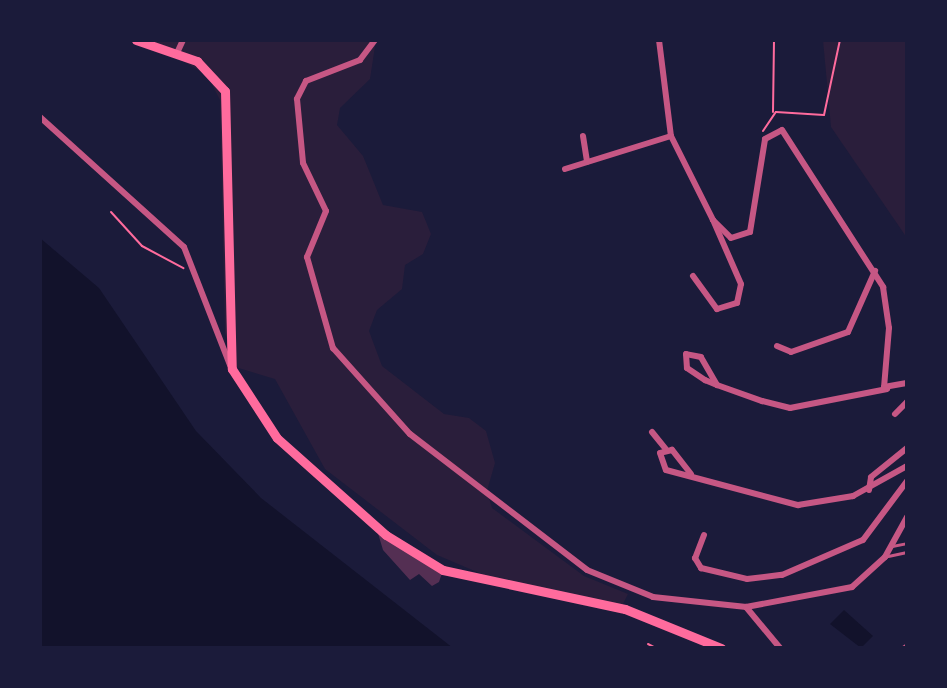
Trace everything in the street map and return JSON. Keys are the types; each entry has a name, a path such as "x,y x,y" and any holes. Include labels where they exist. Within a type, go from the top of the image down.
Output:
{"main road":[{"path":"136,40 177,53 208,69 228,105 232,369 277,438 422,559 478,582 625,609 721,648"}],"street":[{"path":"177,53 183,40"},
{"path":"375,40 360,60 306,81 297,99 303,163 326,211 307,257 333,348 410,434 587,570 653,597 746,607 839,592 885,557 907,517"},
{"path":"659,40 671,136 741,284 737,303 717,309 693,276"},
{"path":"40,117 184,247 232,369"},
{"path":"713,220 731,238 750,232 765,139 779,129 875,271 889,328 887,389"},
{"path":"583,136 587,162"},
{"path":"565,169 671,136"},
{"path":"777,346 791,352 848,332 875,271"},
{"path":"717,385 701,357 686,354 687,368 717,385 799,409 907,383"},
{"path":"895,414 907,402"},
{"path":"652,432 691,474"},
{"path":"869,490 871,477 907,448"},
{"path":"666,449 659,457 663,468 798,505 869,490 907,466"},
{"path":"704,535 695,558 701,568 747,579 782,575 863,540 907,481"},
{"path":"746,607 746,616 780,648"}],"lane":[{"path":"892,546 907,543"},
{"path":"885,557 907,552"},
{"path":"901,648 907,644"}],"path":[{"path":"773,113 774,40"},
{"path":"111,212 142,246 171,255 187,272"},
{"path":"648,644 656,648"}],"shaded area":[{"path":"146,40 376,40 370,79 340,108 337,125 363,156 383,205 422,212 431,234 423,254 405,265 402,289 377,310 369,331 382,366 444,414 469,418 486,431 495,463 487,491 492,508 584,576 628,594 620,610 503,583 437,555 325,469 275,379 235,367 225,333 220,100 207,75"},
{"path":"823,40 907,40 907,238 831,127"},
{"path":"40,238 99,288 196,431 261,498 453,648 40,648"},
{"path":"844,610 873,636 861,648 830,624"}],"building":[{"path":"377,530 443,570 439,582 432,586 419,574 410,580 383,550"}]}
